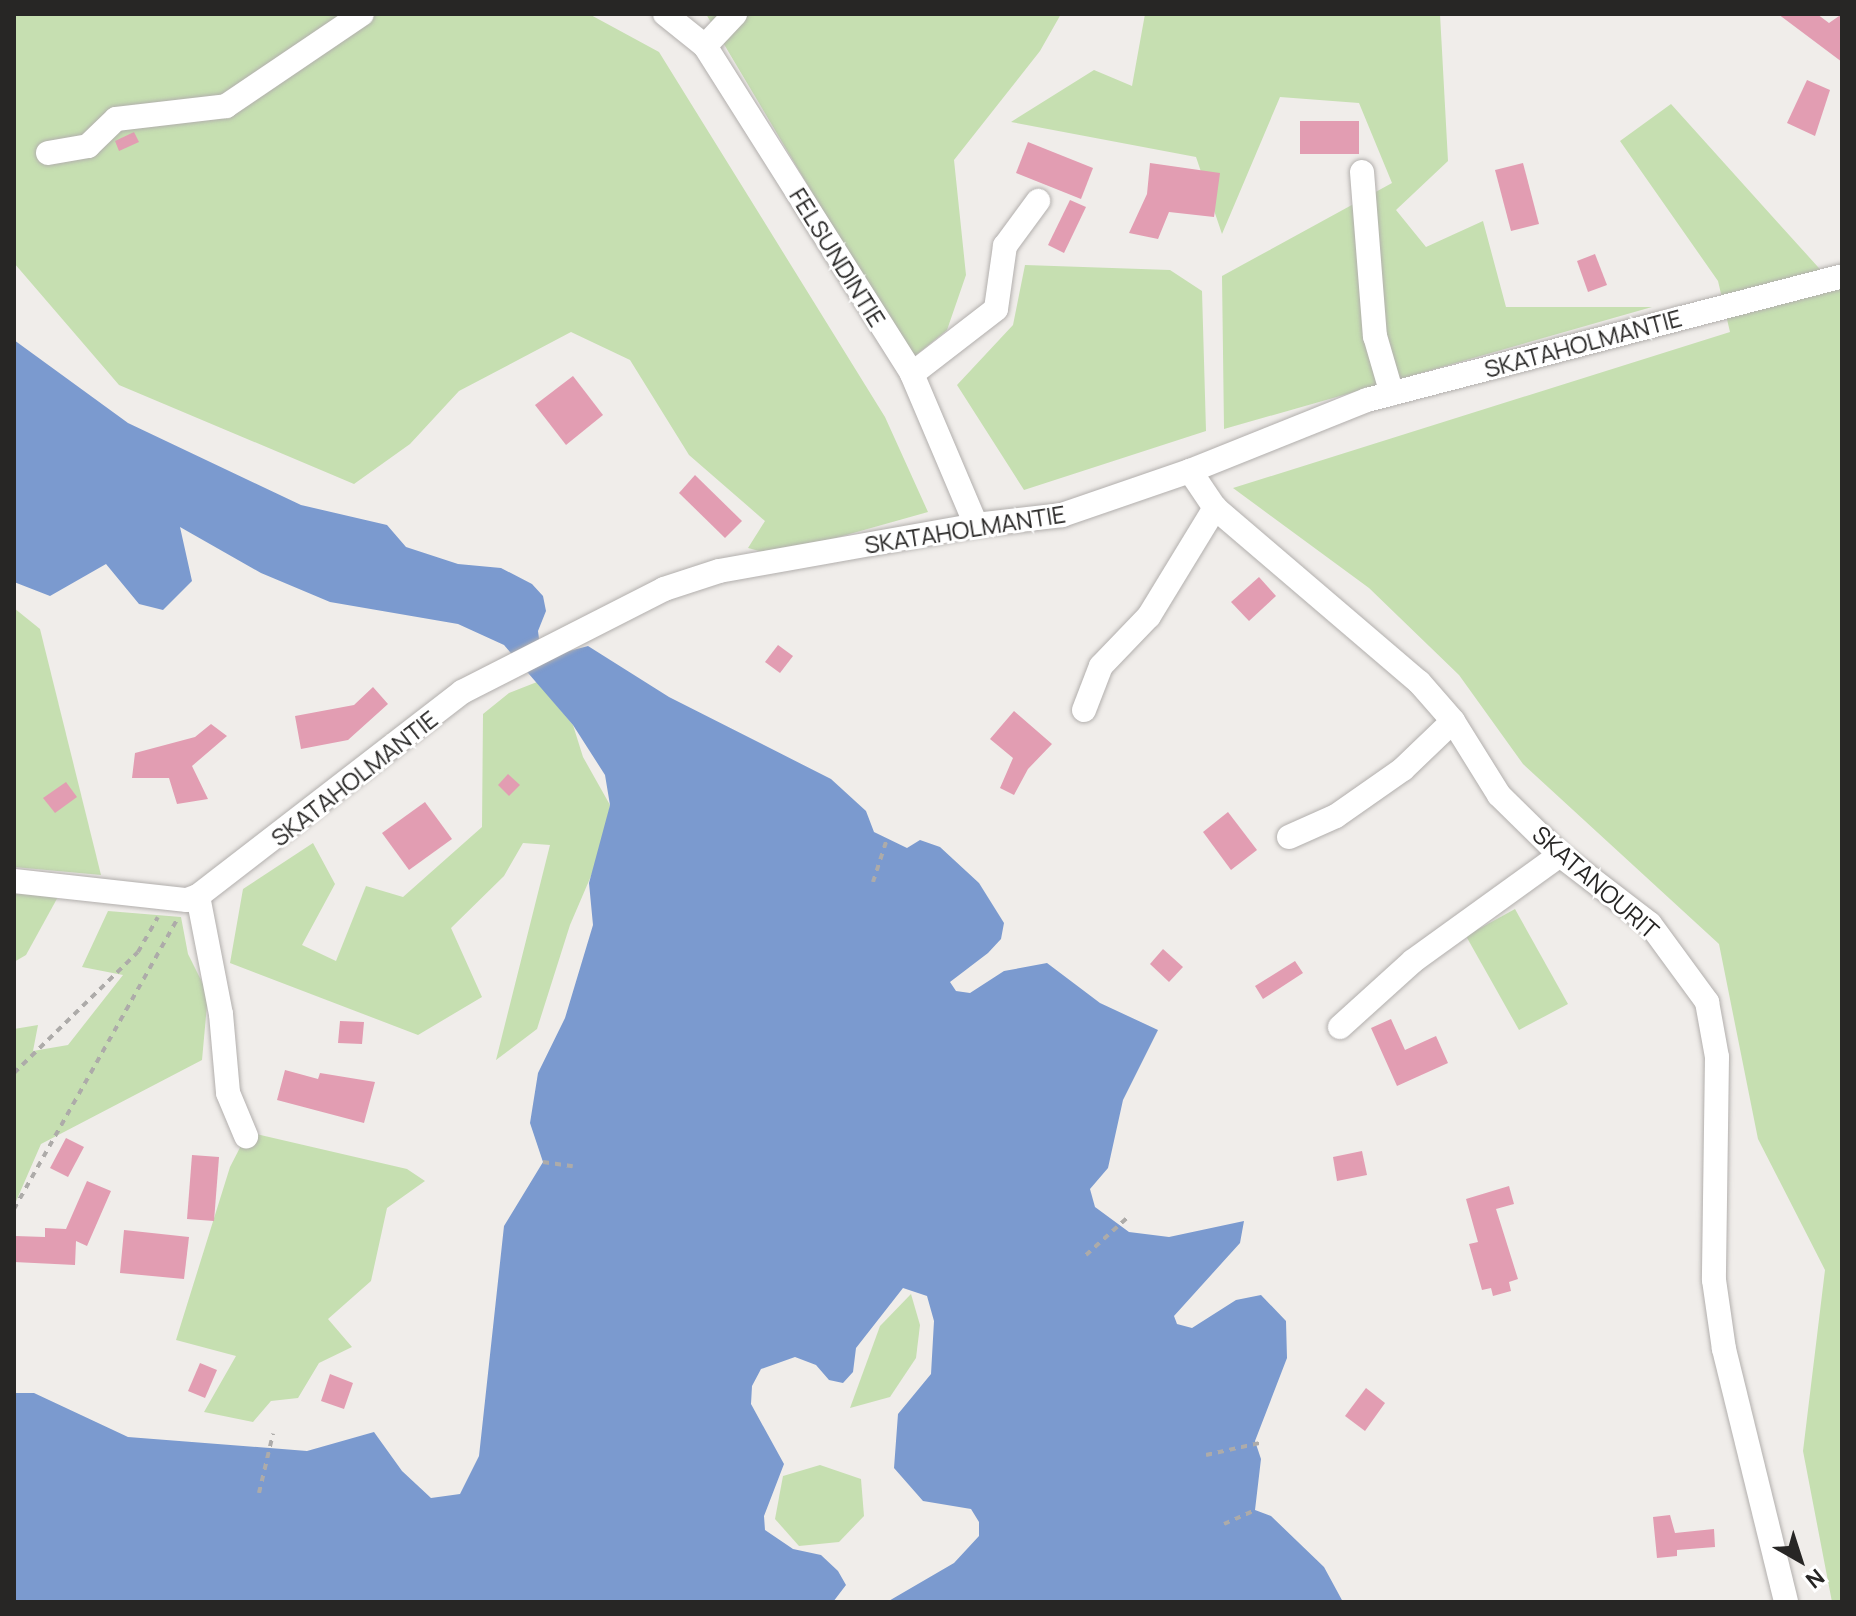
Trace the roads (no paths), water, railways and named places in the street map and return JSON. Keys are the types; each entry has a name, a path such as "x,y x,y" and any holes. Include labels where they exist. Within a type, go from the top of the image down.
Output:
{"street":[{"path":"48,153 88,146 116,119 226,106 362,14"},
{"name":"FELSUNDINTIE","path":"665,14 705,46 912,374 976,525"},
{"path":"705,46 735,14"},
{"path":"1362,172 1375,336 1392,394"},
{"path":"912,374 996,309 1005,246 1038,201"},
{"name":"SKATAHOLMANTIE","path":"184,898 493,674 664,589 719,571 976,525 1062,515 1190,471 1392,394 1842,276"},
{"name":"SKATANOURIT","path":"1190,471 1215,508 1419,682 1453,721 1499,795 1560,855 1650,924 1707,1002 1716,1029 1714,1280 1724,1349 1786,1602"},
{"path":"1084,710 1101,666 1149,616 1215,508"},
{"path":"1289,837 1336,816 1392,777 1453,721"},
{"path":"1340,1027 1413,961 1560,855"},
{"path":"14,881 184,898 221,1014 228,1093 246,1136"}],"water":[{"path":"14,340 128,423 301,505 387,525 406,547 458,564 501,568 532,584 543,596 546,611 538,631 540,646 558,654 588,646 669,697 831,779 866,811 874,832 907,848 920,840 940,847 979,883 1004,923 1001,939 950,982 956,991 970,993 1004,971 1047,963 1100,1003 1158,1030 1123,1100 1108,1168 1090,1189 1095,1207 1129,1232 1169,1237 1244,1221 1240,1243 1174,1316 1177,1324 1192,1328 1236,1300 1261,1295 1286,1321 1287,1358 1255,1441 1261,1459 1255,1510 1271,1516 1324,1567 1343,1602 887,1602 954,1563 979,1536 979,1522 971,1509 923,1501 894,1468 898,1414 931,1374 934,1321 927,1296 903,1288 856,1348 853,1372 843,1383 829,1380 816,1365 795,1357 761,1369 752,1386 751,1404 784,1464 764,1516 765,1530 793,1549 821,1555 838,1571 846,1585 833,1602 14,1602 14,1393 34,1393 128,1437 307,1451 374,1432 402,1471 431,1498 460,1494 479,1456 504,1226 543,1162 530,1123 538,1073 565,1018 593,925 589,883 610,805 605,775 573,725 504,645 458,624 330,602 261,573 180,527 192,581 163,610 139,604 106,564 50,596 14,582"}]}
